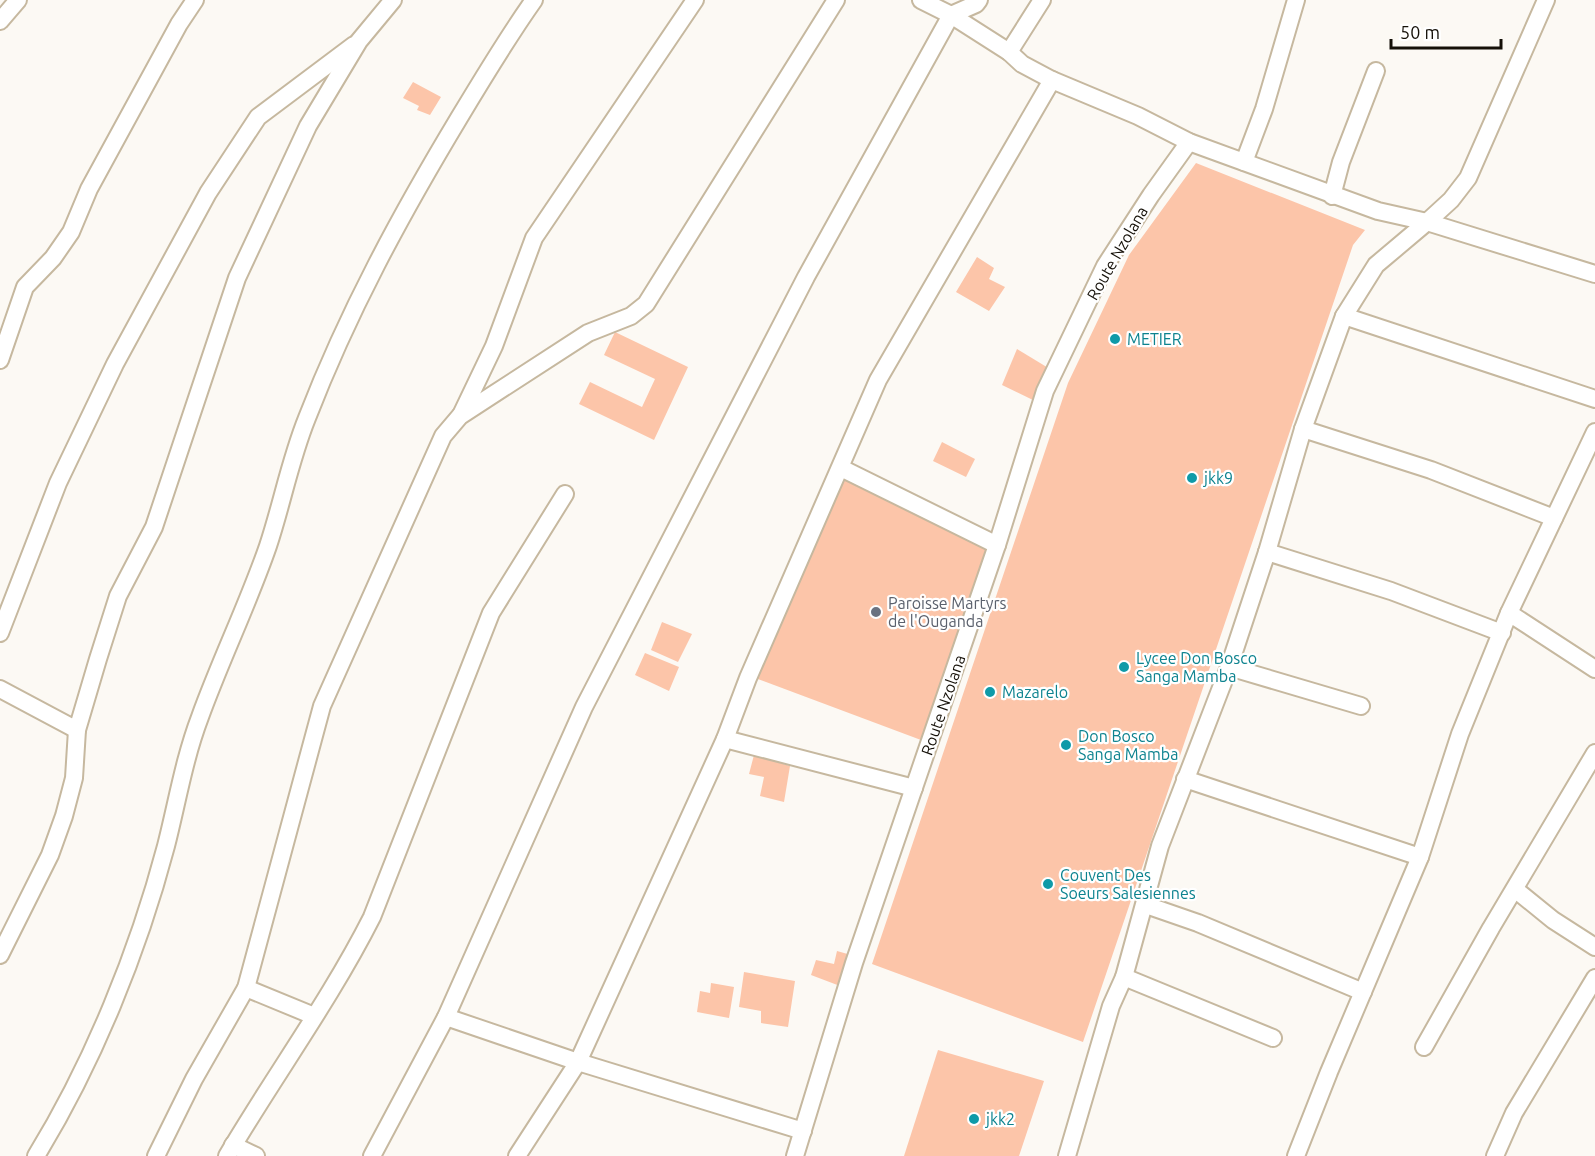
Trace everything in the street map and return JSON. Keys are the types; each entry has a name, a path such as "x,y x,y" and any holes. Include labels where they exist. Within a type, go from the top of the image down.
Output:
{"street":[{"path":"0,21 18,0"},
{"path":"0,360 25,287 53,258 71,232 89,189 179,24 195,0"},
{"path":"0,955 50,855 64,816 74,778 77,730 118,596 154,527 237,278 308,126 359,41 393,0"},
{"path":"36,1156 87,1062 140,930 166,845 180,781 200,717 268,544 289,469 327,369 366,281 435,157 513,29 534,0"},
{"path":"156,1156 194,1079 246,988 322,706 431,458 443,436 460,416 494,345 534,238 695,0"},
{"path":"460,416 588,333 631,316 646,304 836,0"},
{"path":"921,0 951,15 1009,52 1022,64 1052,80 1138,116 1190,142 1378,211 1427,222 1595,274"},
{"path":"372,1156 446,1017 584,707 806,277 951,15 976,4 979,0"},
{"path":"1009,52 1042,0"},
{"path":"1244,162 1264,108 1296,0"},
{"path":"1067,1156 1111,1006 1124,977 1146,905 1160,846 1182,795 1185,779 1229,667 1267,552 1303,429 1344,316 1376,265 1451,200 1468,178 1546,0"},
{"path":"0,633 58,483 115,364 208,193 258,117 359,41"},
{"path":"1332,196 1341,162 1376,71"},
{"path":"517,1156 578,1062 725,739 748,678 878,381 1052,80"},
{"name":"Route Nzolana","path":"795,1156 854,963 997,545 1045,391 1105,266 1151,195 1190,142"},
{"path":"1344,316 1595,399"},
{"path":"1303,429 1431,470 1554,518"},
{"path":"1296,1156 1420,857 1460,734 1509,613 1595,432"},
{"path":"841,468 997,545"},
{"path":"256,1156 230,1150 348,965 372,917 491,613 565,494"},
{"path":"1267,552 1391,591 1502,633"},
{"path":"1509,613 1595,669"},
{"path":"1229,667 1361,706"},
{"path":"0,689 77,730"},
{"path":"725,739 914,788"},
{"path":"1424,1047 1491,928 1516,890 1595,753"},
{"path":"1185,779 1420,857"},
{"path":"1516,890 1553,920 1595,947"},
{"path":"1146,905 1198,923 1364,992"},
{"path":"1124,977 1273,1038"},
{"path":"1495,1156 1514,1113 1595,978"},
{"path":"246,988 314,1016"},
{"path":"446,1017 578,1062 803,1131"}],"building":[{"path":"413,82 441,97 430,115 417,110 419,106 403,98"},
{"name":"Don Bosco Sanga Mamba","path":"1196,163 1365,230 1353,245 1083,1042 872,964 1068,383 1129,255"},
{"path":"977,257 994,268 989,279 1005,287 989,311 956,292"},
{"path":"615,332 688,367 654,440 579,404 590,382 642,407 655,379 604,355"},
{"path":"1017,349 1050,369 1035,401 1002,385"},
{"path":"942,442 975,459 966,477 933,461"},
{"name":"Paroisse Martyrs de l'Ouganda","path":"843,479 992,547 921,740 755,678"},
{"path":"662,622 692,634 678,662 651,650"},
{"path":"645,653 679,667 669,691 635,675"},
{"path":"754,755 790,766 784,802 760,796 764,777 749,774"},
{"path":"837,951 851,955 840,986 811,975 816,960 834,964"},
{"path":"744,972 795,981 788,1027 761,1023 761,1011 739,1007"},
{"path":"711,983 734,987 729,1018 697,1012 700,991 710,993"},
{"name":"jkk2","path":"938,1050 1044,1081 1019,1156 904,1156"}],"place":[{"name":"METIER","path":"1115,339"},
{"name":"jkk9","path":"1192,478"},
{"name":"Paroisse Martyrs de l'Ouganda","path":"876,612"},
{"name":"Lycee Don Bosco Sanga Mamba","path":"1124,667"},
{"name":"Mazarelo","path":"990,692"},
{"name":"Don Bosco Sanga Mamba","path":"1066,745"},
{"name":"Couvent Des Soeurs Salesiennes","path":"1048,884"},
{"name":"jkk2","path":"974,1119"}]}
